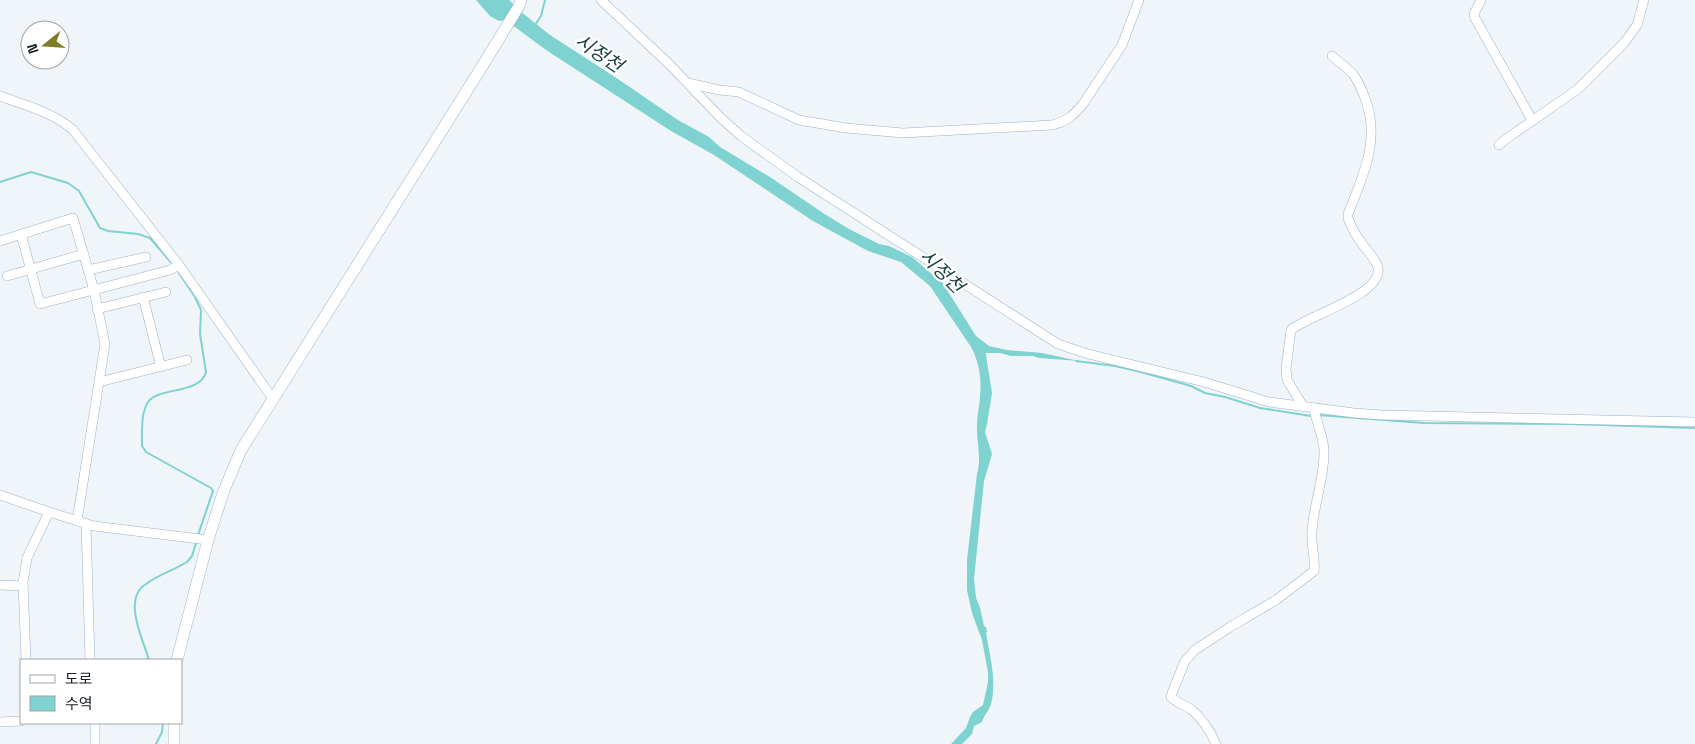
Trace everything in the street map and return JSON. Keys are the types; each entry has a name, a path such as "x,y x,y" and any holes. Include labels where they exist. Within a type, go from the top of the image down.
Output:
{"main road":[{"path":"177,659 181,638 208,540 235,462 520,3"},
{"path":"174,724 174,744"}],"street":[{"path":"601,0 688,83 731,128 780,165 1058,344 1088,354 1204,382 1269,402 1354,413 1695,422"},
{"path":"688,83 719,90 739,92 799,120 846,128 903,133 1052,125 1064,122 1082,104 1122,45 1139,0"},
{"path":"1481,0 1474,18 1532,120"},
{"path":"1499,145 1578,88 1625,42 1637,25 1644,0"},
{"path":"1303,406 1287,380 1286,368 1291,330 1360,294 1374,279 1378,271 1377,266 1360,241 1348,218 1370,158 1372,138 1370,110 1362,89 1353,75 1332,56"},
{"path":"0,96 52,117 73,130 178,265 273,399"},
{"path":"0,241 73,218 94,290 106,344 99,382 82,523 90,659"},
{"path":"21,234 40,304 170,270 178,265"},
{"path":"7,276 84,254"},
{"path":"88,270 146,257"},
{"path":"97,309 166,292"},
{"path":"143,297 161,367"},
{"path":"99,382 187,360"},
{"path":"1216,744 1200,718 1192,710 1171,698 1172,693 1185,661 1196,650 1276,600 1305,580 1314,571 1312,533 1324,464 1324,449 1314,408"},
{"path":"0,495 82,523 117,530 208,540"},
{"path":"26,659 23,586 27,558 49,512"},
{"path":"0,585 23,586"},
{"path":"0,722 20,721"},
{"path":"95,724 95,744"}],"water":[{"path":"476,0 509,0 514,5 505,20 499,21 490,16"},
{"path":"520,11 550,35 826,215 879,244 889,246 912,257 940,279 976,336 989,346 1007,350 1042,353 1079,361 986,353 992,393 985,432 992,454 984,481 974,579 976,598 987,632 993,695 989,709 982,722 974,726 972,734 962,744 951,744 966,728 973,712 983,705 988,682 982,640 972,613 967,590 967,560 979,461 977,423 981,390 978,364 971,347 930,286 901,262 868,251 813,221 714,155 671,131 546,50 511,24"}],"waterway":[{"path":"535,25 541,16 545,0"},
{"path":"0,182 31,172 68,183 79,191 100,228 108,231 138,234 150,238 174,266"},
{"path":"177,270 195,297 201,310 200,334 206,372 196,384 161,394 153,397 148,402 143,416 142,446 146,452 211,488 213,491 198,535"},
{"path":"1076,361 1115,366 1141,372 1191,386 1205,393 1260,408 1311,416"},
{"path":"1318,415 1424,423 1570,424 1695,428"},
{"path":"149,659 136,620 136,599 139,591 146,584 187,562 192,556 196,543"},
{"path":"156,744 162,732 163,724"}],"water label":[{"name":"시정천","path":"599,53"},
{"name":"시정천","path":"942,271"}]}
